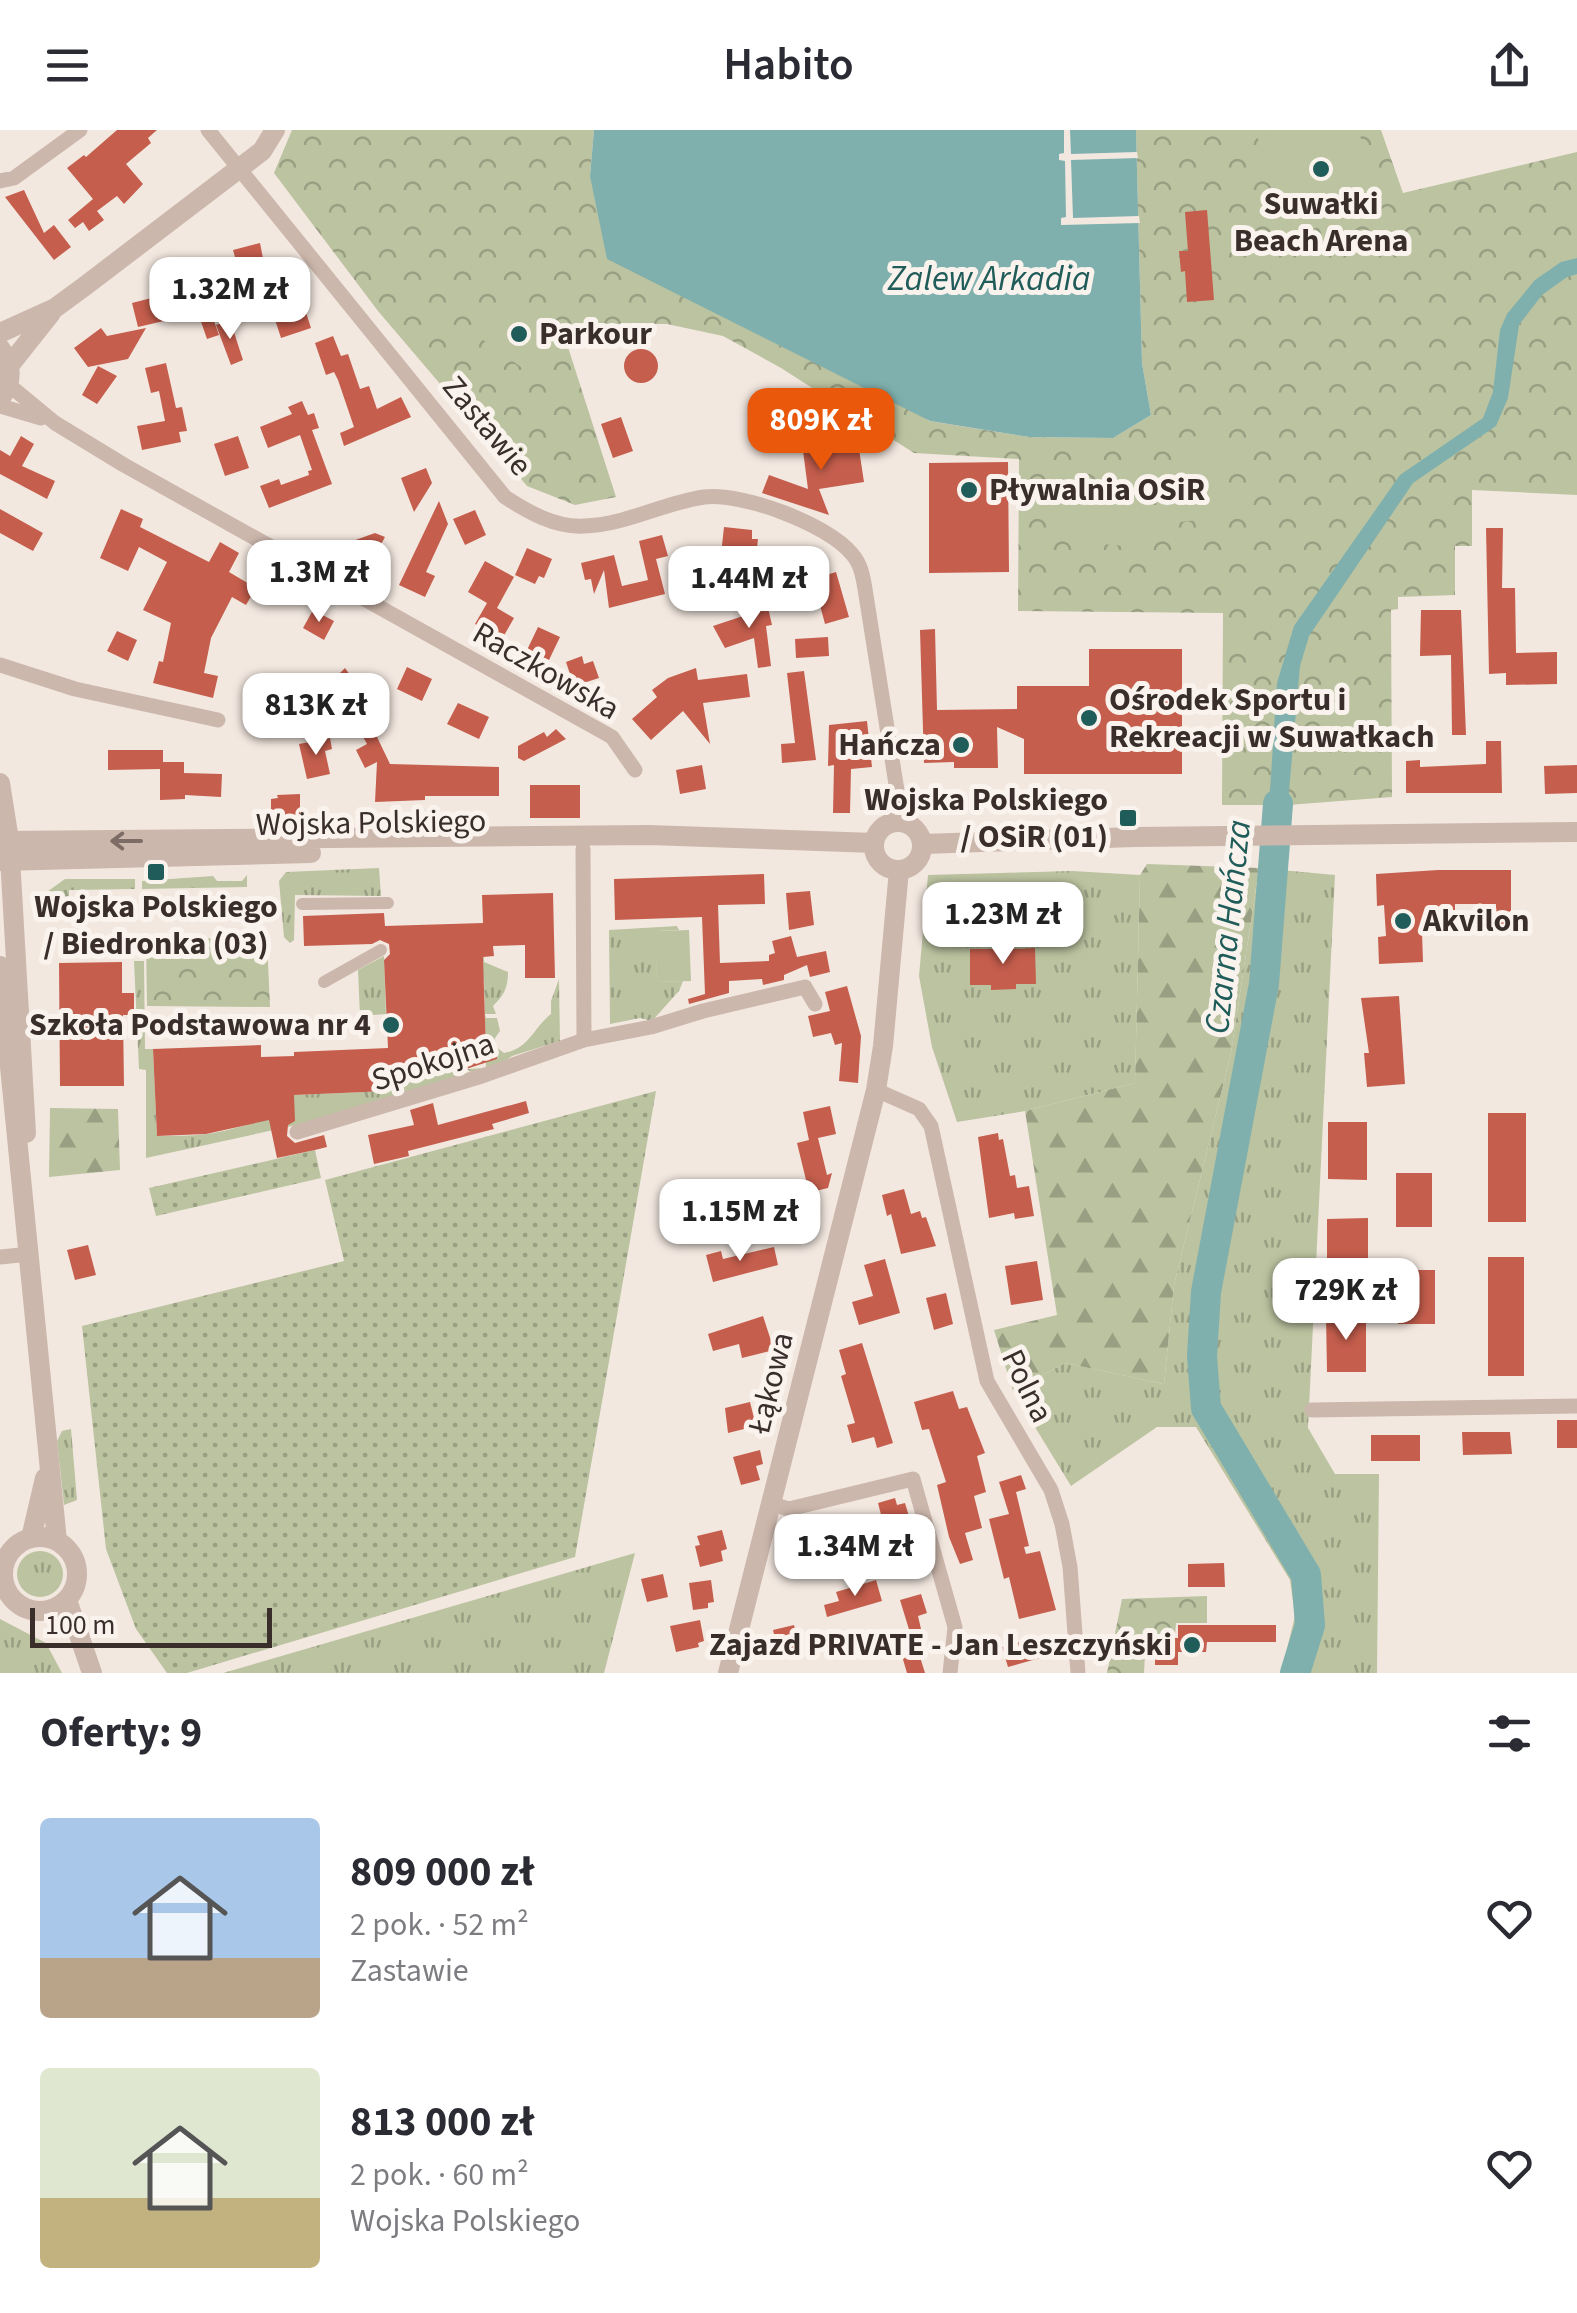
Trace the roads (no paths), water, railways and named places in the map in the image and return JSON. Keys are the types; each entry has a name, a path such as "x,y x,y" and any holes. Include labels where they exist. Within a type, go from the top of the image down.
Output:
{"street":[{"path":"0,181 14,178 80,130"},
{"name":"Zastawie","path":"208,130 505,498 524,510 580,527 708,496 735,499 823,532 854,555 865,590 902,822"},
{"path":"0,333 55,308 262,151 275,130"},
{"path":"4,381 55,308"},
{"name":"Raczkowska","path":"4,381 54,422 124,466 612,737 635,770"},
{"path":"0,665 75,689 218,720"},
{"path":"0,783 26,1102 26,1200"},
{"path":"902,822 916,830 922,844 918,861 898,870 882,864 874,843 887,824 902,822"},
{"path":"922,844 1577,832"},
{"name":"Wojska Polskiego","path":"5,851 649,835 743,840"},
{"path":"743,840 874,843"},
{"name":"Wojska Polskiego","path":"5,851 657,848 743,840"},
{"path":"583,849 584,1040"},
{"name":"Łąkowa","path":"728,1673 876,1090 898,870"},
{"path":"302,904 388,903"},
{"path":"324,982 381,950"},
{"path":"0,966 12,1103 26,1200 48,1492 58,1541 72,1555 77,1568 76,1582 67,1600 42,1611 22,1607 4,1592 2,1570 10,1552 31,1538 48,1492"},
{"name":"Spokojna","path":"297,1132 464,1082 584,1040 805,987 815,1004"},
{"name":"Polna","path":"876,1090 919,1109 931,1126 986,1381 1052,1490 1062,1524 1070,1567 1078,1673"},
{"path":"0,1257 30,1254"},
{"path":"1312,1410 1577,1406"},
{"path":"771,1504 789,1509 913,1479 955,1627 950,1673"},
{"path":"31,1538 58,1541"},
{"path":"67,1600 90,1669"},
{"path":"42,1611 65,1634 90,1669"}],"water":[{"name":"Zalew Arkadia","path":"594,130 1136,130 1142,363 1151,415 1113,438 1029,437 930,421 607,259 590,176"},
{"path":"1577,258 1577,274 1542,295 1519,325 1508,398 1496,426 1413,483 1309,636 1300,666 1285,837 1267,837 1277,683 1294,626 1400,475 1483,418 1493,392 1500,330 1507,314 1535,280 1561,262"}],"waterway":[{"name":"Czarna Hańcza","path":"1278,804 1264,984 1206,1292 1202,1356 1206,1408 1306,1575 1310,1625 1295,1673"}],"place":[{"name":"Suwałki Beach Arena","path":"1321,169"},
{"name":"Parkour","path":"519,334"},
{"name":"Pływalnia OSiR","path":"969,490"},
{"name":"Ośrodek Sportu i Rekreacji w Suwałkach","path":"1089,718"},
{"name":"Hańcza","path":"961,745"},
{"name":"Wojska Polskiego / OSiR (01)","path":"1128,818"},
{"name":"Wojska Polskiego / Biedronka (03)","path":"156,872"},
{"name":"Akvilon","path":"1403,921"},
{"name":"Szkoła Podstawowa nr 4","path":"391,1025"},
{"name":"Zajazd PRIVATE - Jan Leszczyński","path":"1192,1645"}]}
